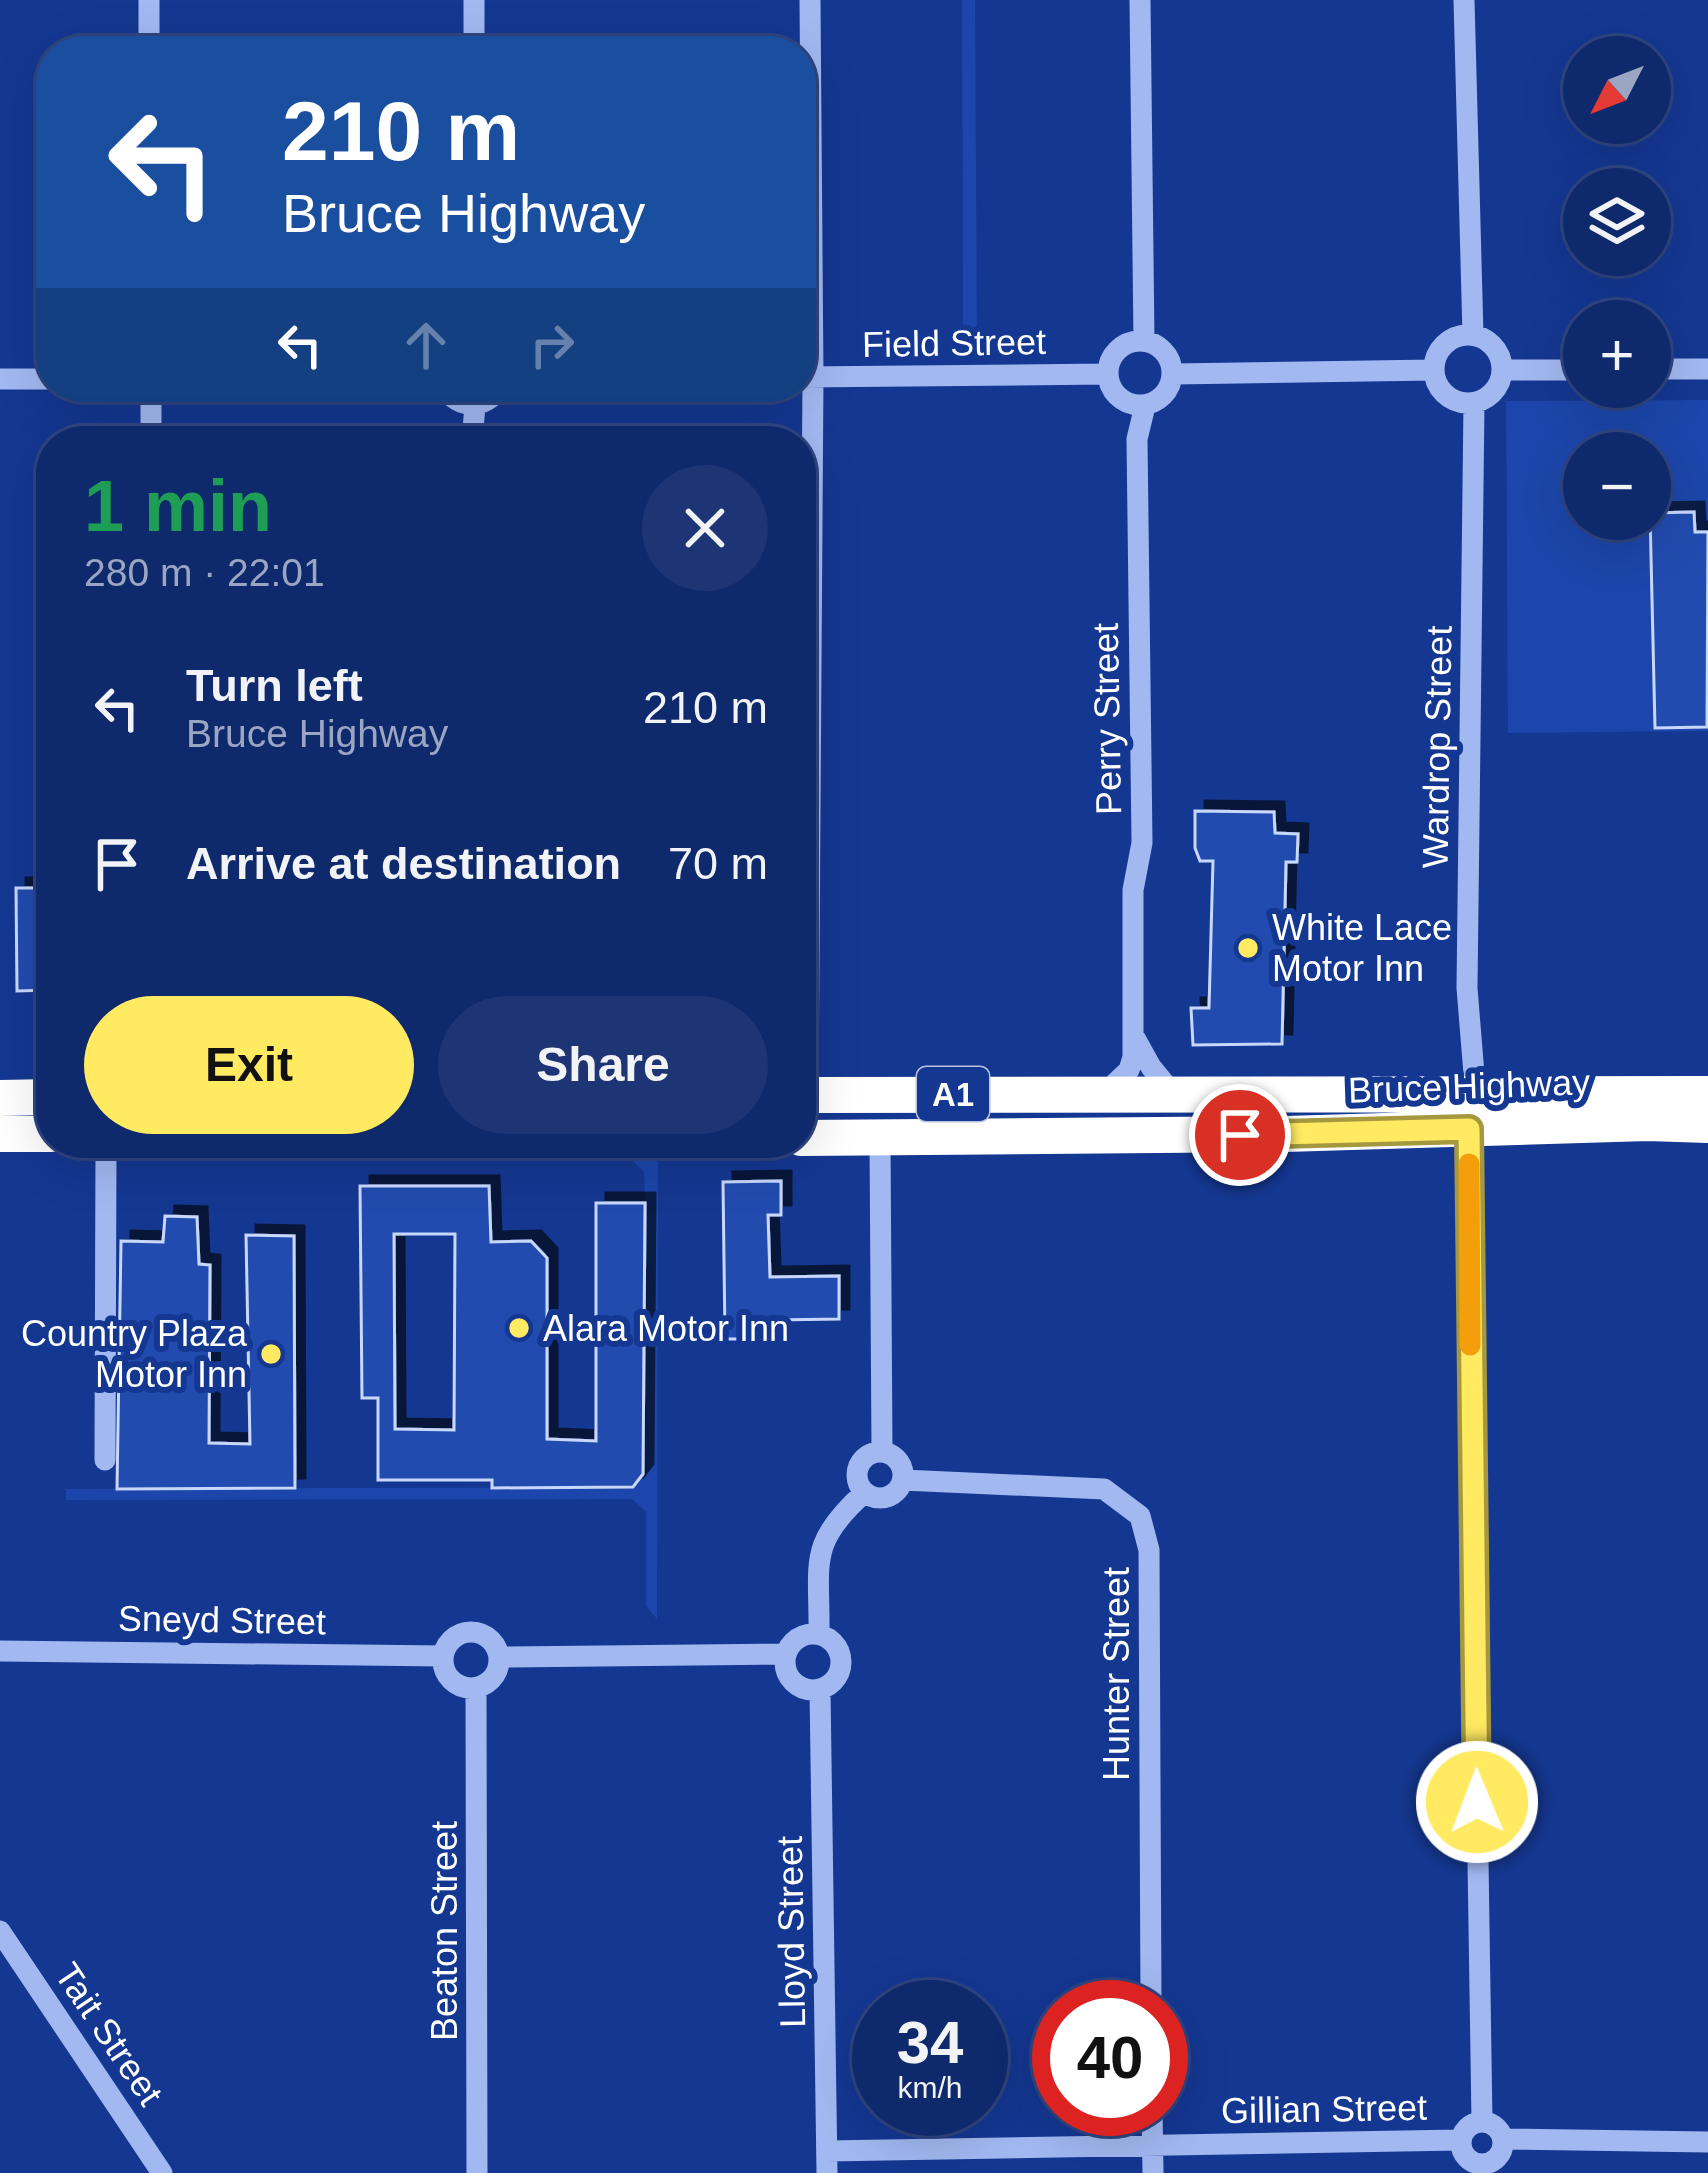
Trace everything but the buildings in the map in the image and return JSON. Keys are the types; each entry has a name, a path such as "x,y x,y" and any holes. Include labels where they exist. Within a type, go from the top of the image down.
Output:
{"highway":[{"name":"Bruce Highway","path":"816,1095 1708,1094"},
{"path":"0,1098 36,1097"},
{"name":"Bruce Highway","path":"816,1138 1708,1125"},
{"path":"0,1134 36,1134"}],"street":[{"path":"149,0 149,36"},
{"path":"474,0 475,36"},
{"path":"810,0 810,36"},
{"path":"1140,0 1144,341"},
{"path":"1464,0 1474,334"},
{"path":"1474,334 1495,346 1503,370 1493,393 1474,403 1454,400 1443,392 1434,370 1438,352 1446,343 1474,334"},
{"path":"1144,341 1165,352 1173,374 1163,397 1144,406 1126,403 1116,395 1108,374 1119,348 1144,341"},
{"path":"1671,369 1708,369"},
{"path":"1173,374 1434,370"},
{"path":"1503,370 1563,370"},
{"name":"Field Street","path":"816,377 1108,374"},
{"path":"0,379 36,379"},
{"path":"459,402 476,406 484,402"},
{"name":"Wardrop Street","path":"1474,403 1467,988 1474,1073 1469,1129 1482,2122"},
{"path":"474,426 476,406"},
{"name":"Perry Street","path":"1105,1094 1130,1066 1132,1032 1133,890 1142,843 1137,439 1144,406"},
{"path":"1132,1032 1145,1059 1173,1094"},
{"path":"880,1139 882,1451"},
{"path":"105,1460 106,1158"},
{"path":"882,1451 901,1465 903,1480 888,1498 872,1498 856,1479 860,1462 882,1451"},
{"name":"Hunter Street","path":"903,1480 1104,1489 1140,1516 1149,1550 1151,1980"},
{"path":"819,1634 822,1543 840,1514 864,1493"},
{"path":"471,1632 491,1641 499,1657 492,1678 476,1688 454,1682 443,1666 443,1656 453,1638 471,1632"},
{"path":"819,1634 837,1646 842,1661 836,1679 820,1690 796,1684 787,1674 785,1654 801,1636 819,1634"},
{"name":"Sneyd Street","path":"0,1651 443,1656"},
{"path":"499,1657 785,1654"},
{"name":"Beaton Street","path":"476,1688 477,2173"},
{"name":"Lloyd Street","path":"820,1690 827,2162"},
{"name":"Tait Street","path":"0,1931 163,2173"},
{"path":"1482,2122 1496,2127 1503,2139 1496,2159 1482,2169 1468,2159 1461,2140 1468,2127 1482,2122"},
{"path":"1152,2136 1153,2173"},
{"path":"1503,2139 1708,2142"},
{"name":"Gillian Street","path":"827,2162 1152,2144 1461,2140"}],"shaded area":[{"path":"962,0 975,0 977,341 963,340"},
{"path":"1671,400 1708,400 1708,731 1508,733 1506,401 1563,401 1563,408 1671,408"},
{"path":"631,1159 658,1161 657,1619 646,1606 646,1512 632,1499 66,1500 66,1489 633,1487 646,1474 645,1203 644,1172"}],"slow traffic":[{"path":"1469,1164 1470,1345"}],"place":[{"name":"White Lace Motor Inn","path":"1248,948"},
{"name":"Alara Motor Inn","path":"519,1328"},
{"name":"Country Plaza Motor Inn","path":"271,1354"}],"route":[{"path":"1240,1135 1469,1129 1477,1802"}]}
